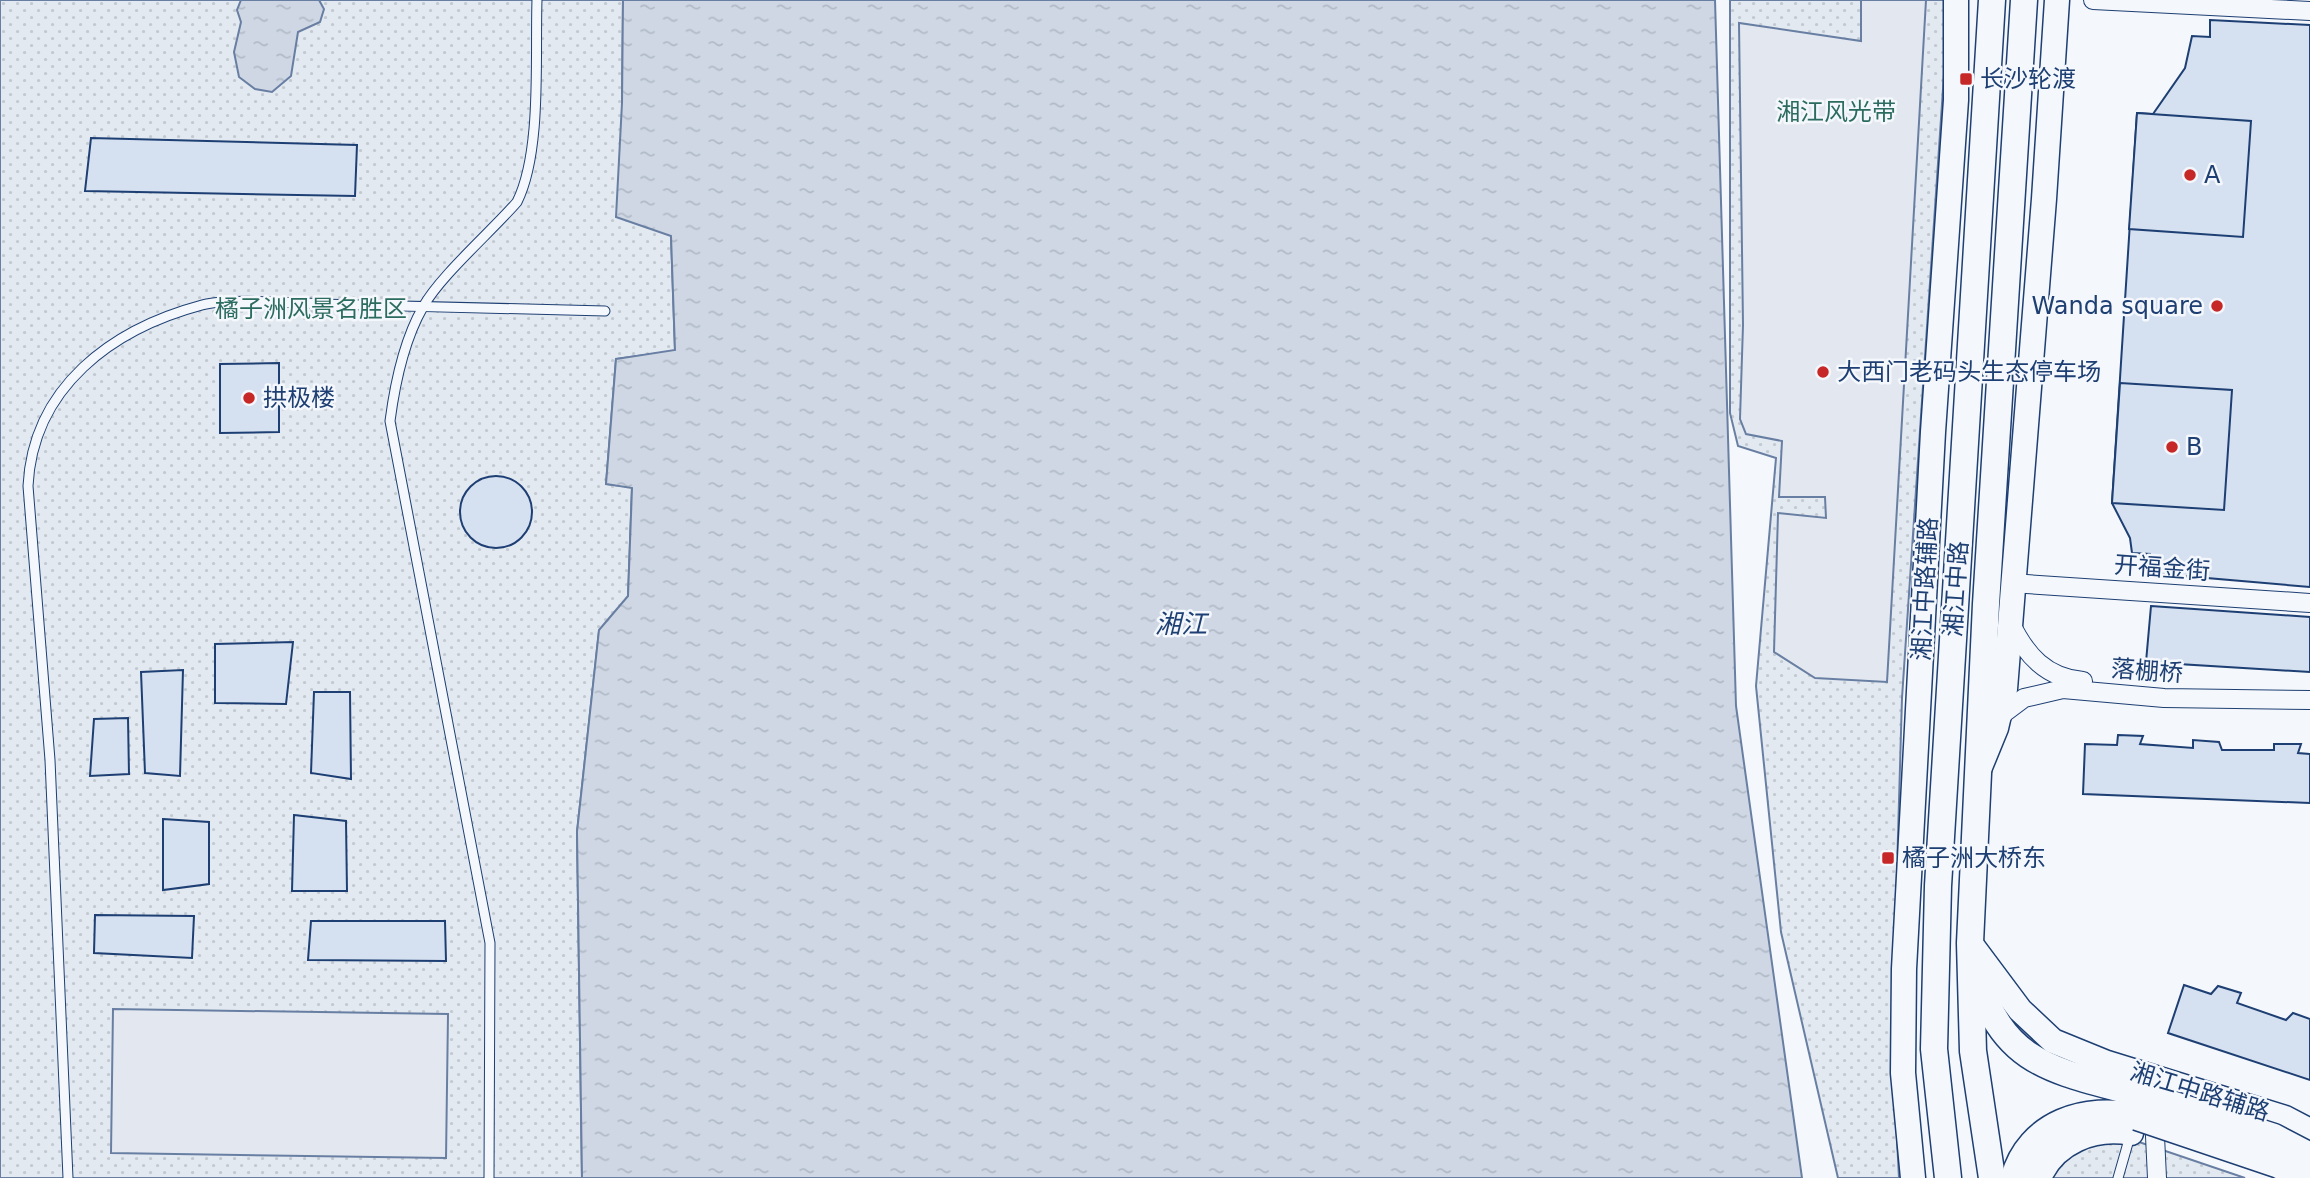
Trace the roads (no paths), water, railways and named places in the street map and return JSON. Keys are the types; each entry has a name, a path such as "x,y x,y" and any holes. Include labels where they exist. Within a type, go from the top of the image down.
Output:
{"main road":[{"name":"湘江中路","path":"1948,1178 1934,1049 1938,886 1992,0"},
{"name":"湘江中路","path":"1992,1178 1973,1051 1970,943 2024,0"},
{"path":"1970,943 1982,994 1993,1018 2020,1052 2302,1178"},
{"path":"2014,1178 2036,1141 2050,1128 2065,1120 2099,1111 2141,1105 2274,1137 2310,1156"}],"street":[{"name":"湘江中路辅路","path":"1913,1178 1903,1073 1904,969 1932,446 1956,100 1955,0"},
{"name":"湘江中路","path":"1978,774 1996,728 2005,690 2057,0"},
{"path":"2093,0 2310,11"},
{"name":"开福金街","path":"2011,583 2310,603"},
{"name":"落棚桥","path":"2009,620 2028,654 2039,665 2064,678 2310,698"},
{"name":"落棚桥","path":"1996,728 2004,713 2024,698 2063,690 2164,698 2310,698"},
{"name":"湘江中路辅路","path":"2039,1178 2056,1153 2079,1138 2106,1130 2141,1105 2285,1118 2310,1131"},
{"path":"2141,1105 2157,1178"}],"lane":[{"path":"489,1178 490,943 390,421 405,351 423,306 517,202 522,193 534,117 537,0"},
{"path":"68,1178 50,760 28,486 29,459 37,431 49,406 73,376 122,339 158,318 205,304 423,306 606,312"},
{"path":"2118,1178 2141,1105"}],"water":[{"path":"241,0 319,0 324,9 320,22 298,32 291,76 272,92 255,89 239,77 234,52 241,22 237,10"},
{"name":"湘江","path":"623,0 1715,0 1736,706 1802,1178 582,1178 577,832 599,630 628,596 632,488 606,484 616,359 675,350 671,236 616,217 622,103"}],"place":[{"name":"长沙轮渡","path":"1966,79"},
{"name":"A","path":"2190,175"},
{"name":"Wanda square","path":"2217,306"},
{"name":"大西门老码头生态停车场","path":"1823,372"},
{"name":"拱极楼","path":"249,398"},
{"name":"B","path":"2172,447"},
{"name":"橘子洲大桥东","path":"1888,858"}],"park label":[{"name":"湘江风光带","path":"1836,112"},
{"name":"橘子洲风景名胜区","path":"311,309"}]}
